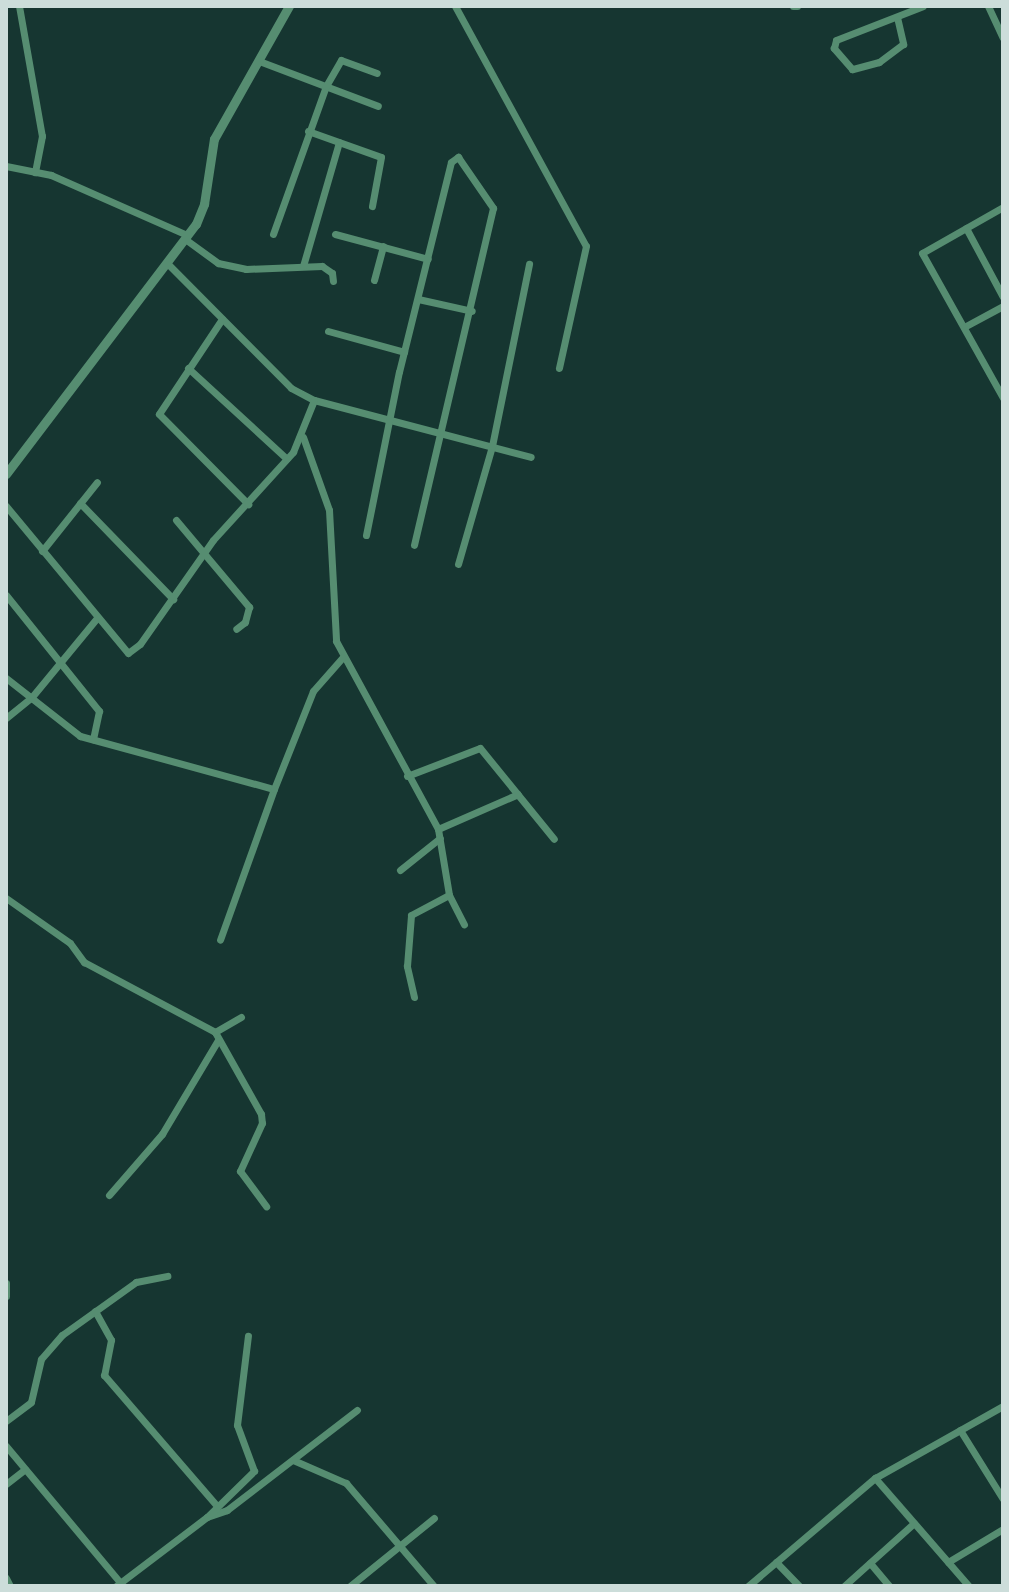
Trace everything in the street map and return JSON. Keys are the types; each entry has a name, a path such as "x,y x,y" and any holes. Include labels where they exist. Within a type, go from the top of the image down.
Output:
{"street":[{"path":"19,6 42,136 35,172"},
{"path":"6,474 186,237 204,204 214,139 289,6"},
{"path":"455,6 586,246 559,368"},
{"path":"897,17 903,44 879,62 852,69 834,48 836,40 923,6"},
{"path":"988,6 1003,38"},
{"path":"273,234 308,131 326,86 342,58 377,73"},
{"path":"259,61 378,106"},
{"path":"308,131 381,157 372,206"},
{"path":"303,266 339,142"},
{"path":"366,535 404,352 451,162 458,157 493,208 444,434 414,545"},
{"path":"6,166 35,172 114,200 186,237 218,263 246,269 303,266 328,269 333,281"},
{"path":"1003,207 922,253 1003,398"},
{"path":"966,228 1003,297"},
{"path":"335,234 428,259"},
{"path":"374,280 383,246"},
{"path":"167,263 291,388 314,400 531,457"},
{"path":"458,564 492,446 529,264"},
{"path":"418,299 472,311"},
{"path":"964,327 1003,306"},
{"path":"222,319 159,414 248,504"},
{"path":"328,331 404,352"},
{"path":"188,368 287,459"},
{"path":"6,506 128,653 207,552 287,459 303,437 314,400"},
{"path":"303,437 329,510 332,620 342,658 439,834 449,895 464,924"},
{"path":"42,551 97,482"},
{"path":"80,503 173,599"},
{"path":"176,520 207,552 249,607 245,622 236,629"},
{"path":"6,595 99,711 93,739"},
{"path":"6,718 31,698 97,618"},
{"path":"220,940 313,691 342,658"},
{"path":"6,678 73,733 274,789"},
{"path":"407,776 480,748 554,839"},
{"path":"400,870 439,834 518,794"},
{"path":"414,997 407,966 411,915 449,895"},
{"path":"6,898 70,943 84,962 216,1036 261,1114 262,1123 240,1171 266,1206"},
{"path":"109,1195 162,1134 216,1036 241,1017"},
{"path":"6,1421 31,1402 45,1352 136,1282 167,1276"},
{"path":"6,1283 6,1296"},
{"path":"95,1311 111,1340 104,1375 217,1506"},
{"path":"6,1446 120,1585 207,1517 255,1466 238,1438 237,1425 248,1336"},
{"path":"748,1586 875,1478 1003,1406"},
{"path":"207,1517 227,1510 357,1410"},
{"path":"960,1430 1003,1499"},
{"path":"293,1460 346,1483 434,1586"},
{"path":"6,1484 25,1469"},
{"path":"875,1478 969,1586"},
{"path":"354,1585 434,1518"},
{"path":"844,1586 914,1523"},
{"path":"948,1562 1003,1529"},
{"path":"776,1562 799,1586"},
{"path":"870,1563 889,1586"},
{"path":"6,1578 10,1586"}]}
